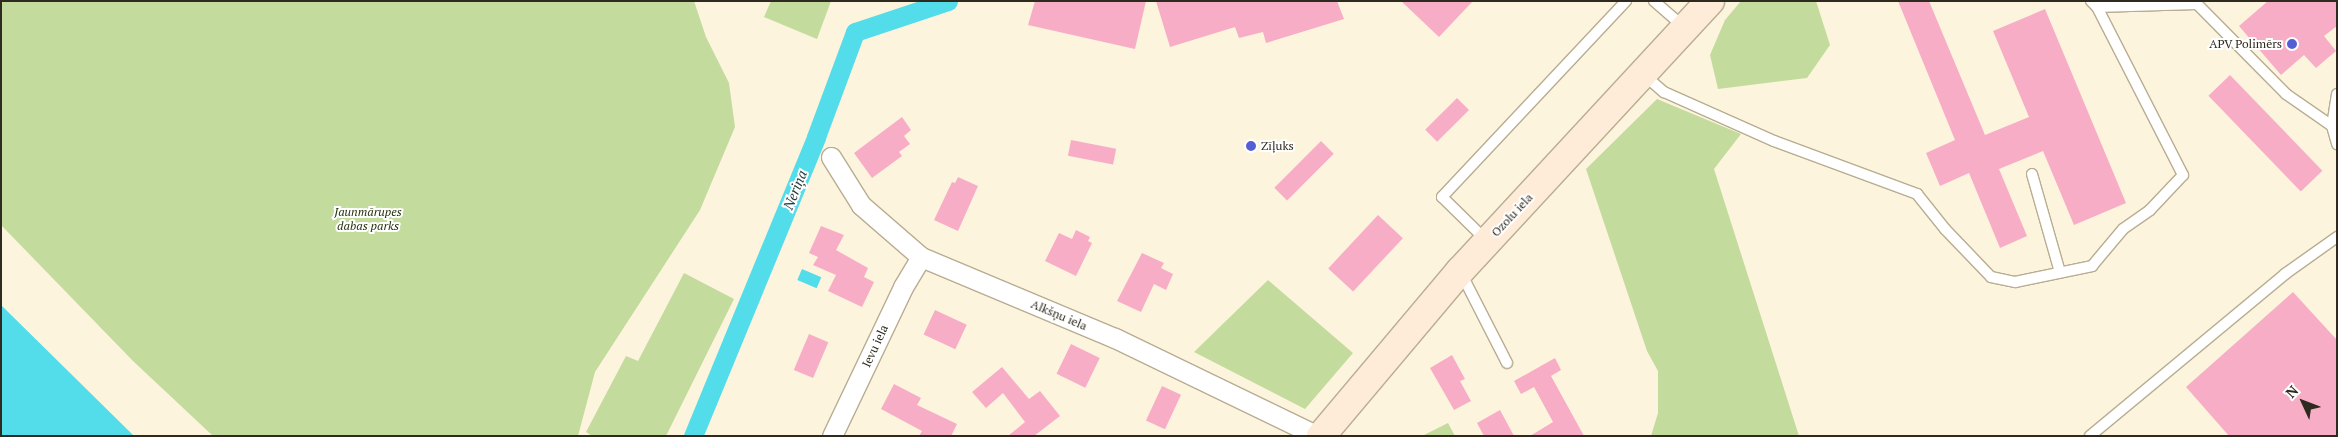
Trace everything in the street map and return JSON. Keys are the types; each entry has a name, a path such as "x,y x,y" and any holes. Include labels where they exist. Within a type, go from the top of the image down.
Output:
{"main road":[{"name":"Ozolu iela","path":"1319,436 1460,271 1710,1"}],"street":[{"name":"Alkšņu iela","path":"831,157 861,205 921,257 1115,338 1319,436"},
{"name":"Ievu iela","path":"832,436 903,287 921,257"}],"lane":[{"path":"1488,242 1442,197 1626,1"},
{"path":"1654,1 1685,28"},
{"path":"1642,74 1664,92 1774,141 1917,194 1945,230 1991,277 2015,282 2092,266 2123,229 2150,210 2183,176 2094,4 2197,4 2286,94 2332,126"},
{"path":"2337,94 2332,126 2337,144"},
{"path":"2032,174 2060,272"},
{"path":"2090,436 2285,274 2337,238"},
{"path":"1460,271 1507,363"}],"green space":[{"name":"Jaunmārupes dabas parks","path":"1,1 694,1 706,37 729,83 735,127 700,210 595,372 578,436 213,436 133,361 1,225"},
{"path":"771,1 831,1 817,39 764,17"},
{"path":"1741,1 1816,1 1830,45 1807,78 1718,89 1710,55 1725,20"},
{"path":"1657,99 1741,134 1714,169 1799,436 1651,436 1658,413 1658,371 1647,351 1586,169"},
{"path":"684,273 734,299 666,436 592,436 586,432 626,356 638,361"},
{"path":"1268,280 1353,353 1305,409 1194,352"},
{"path":"1448,423 1455,436 1422,436"}],"water":[{"path":"802,269 821,277 817,288 797,280"},
{"path":"1,305 134,436 1,436"}],"building":[{"path":"1035,1 1146,1 1135,49 1028,25"},
{"path":"1156,1 1337,1 1344,19 1266,43 1263,32 1239,38 1235,27 1170,47"},
{"path":"1401,1 1473,1 1439,37"},
{"path":"1898,1 1929,1 1985,135 2029,117 1993,31 2045,9 2126,203 2074,225 2043,151 1999,169 2027,236 2000,248 1969,173 1940,186 1926,153 1955,140"},
{"name":"APV Polimērs","path":"2268,1 2337,1 2337,26 2324,36 2336,51 2316,68 2304,55 2281,75 2239,26"},
{"path":"2230,75 2322,171 2301,192 2208,96"},
{"path":"1457,98 1469,110 1437,142 1425,130"},
{"path":"902,117 911,130 904,136 910,144 899,152 902,156 872,178 854,153"},
{"path":"1071,140 1116,149 1113,164 1068,156"},
{"path":"1321,141 1334,154 1287,200 1274,188"},
{"path":"958,177 978,186 958,231 934,220 952,182 955,183"},
{"path":"1378,215 1403,238 1353,292 1328,268"},
{"path":"821,226 844,235 836,250 868,268 864,277 874,282 862,307 828,291 836,275 813,265 818,257 809,253"},
{"path":"1076,230 1090,237 1088,241 1092,243 1076,276 1045,261 1059,233 1072,239"},
{"path":"1142,253 1164,263 1161,268 1173,274 1166,290 1154,284 1141,312 1117,301"},
{"path":"2293,292 2337,340 2337,436 2229,436 2186,387"},
{"path":"935,310 967,325 955,349 924,334"},
{"path":"809,334 828,342 813,378 794,370"},
{"path":"1071,344 1100,358 1085,388 1057,374"},
{"path":"1452,355 1465,379 1460,381 1471,401 1454,410 1430,368"},
{"path":"1555,358 1561,370 1551,376 1584,436 1530,436 1553,422 1534,387 1521,394 1514,381"},
{"path":"1002,367 1029,399 1040,391 1060,416 1034,436 1008,436 1025,422 1003,393 986,408 972,392"},
{"path":"894,384 921,398 917,405 957,424 951,436 919,436 922,431 881,409"},
{"path":"1162,386 1181,395 1165,429 1146,420"},
{"path":"1500,410 1514,436 1484,436 1477,423"}],"waterway":[{"name":"Neriņa","path":"693,436 816,137 855,32 948,1"}],"place":[{"name":"APV Polimērs","path":"2292,44"},
{"name":"Zīļuks","path":"1251,146"}]}
